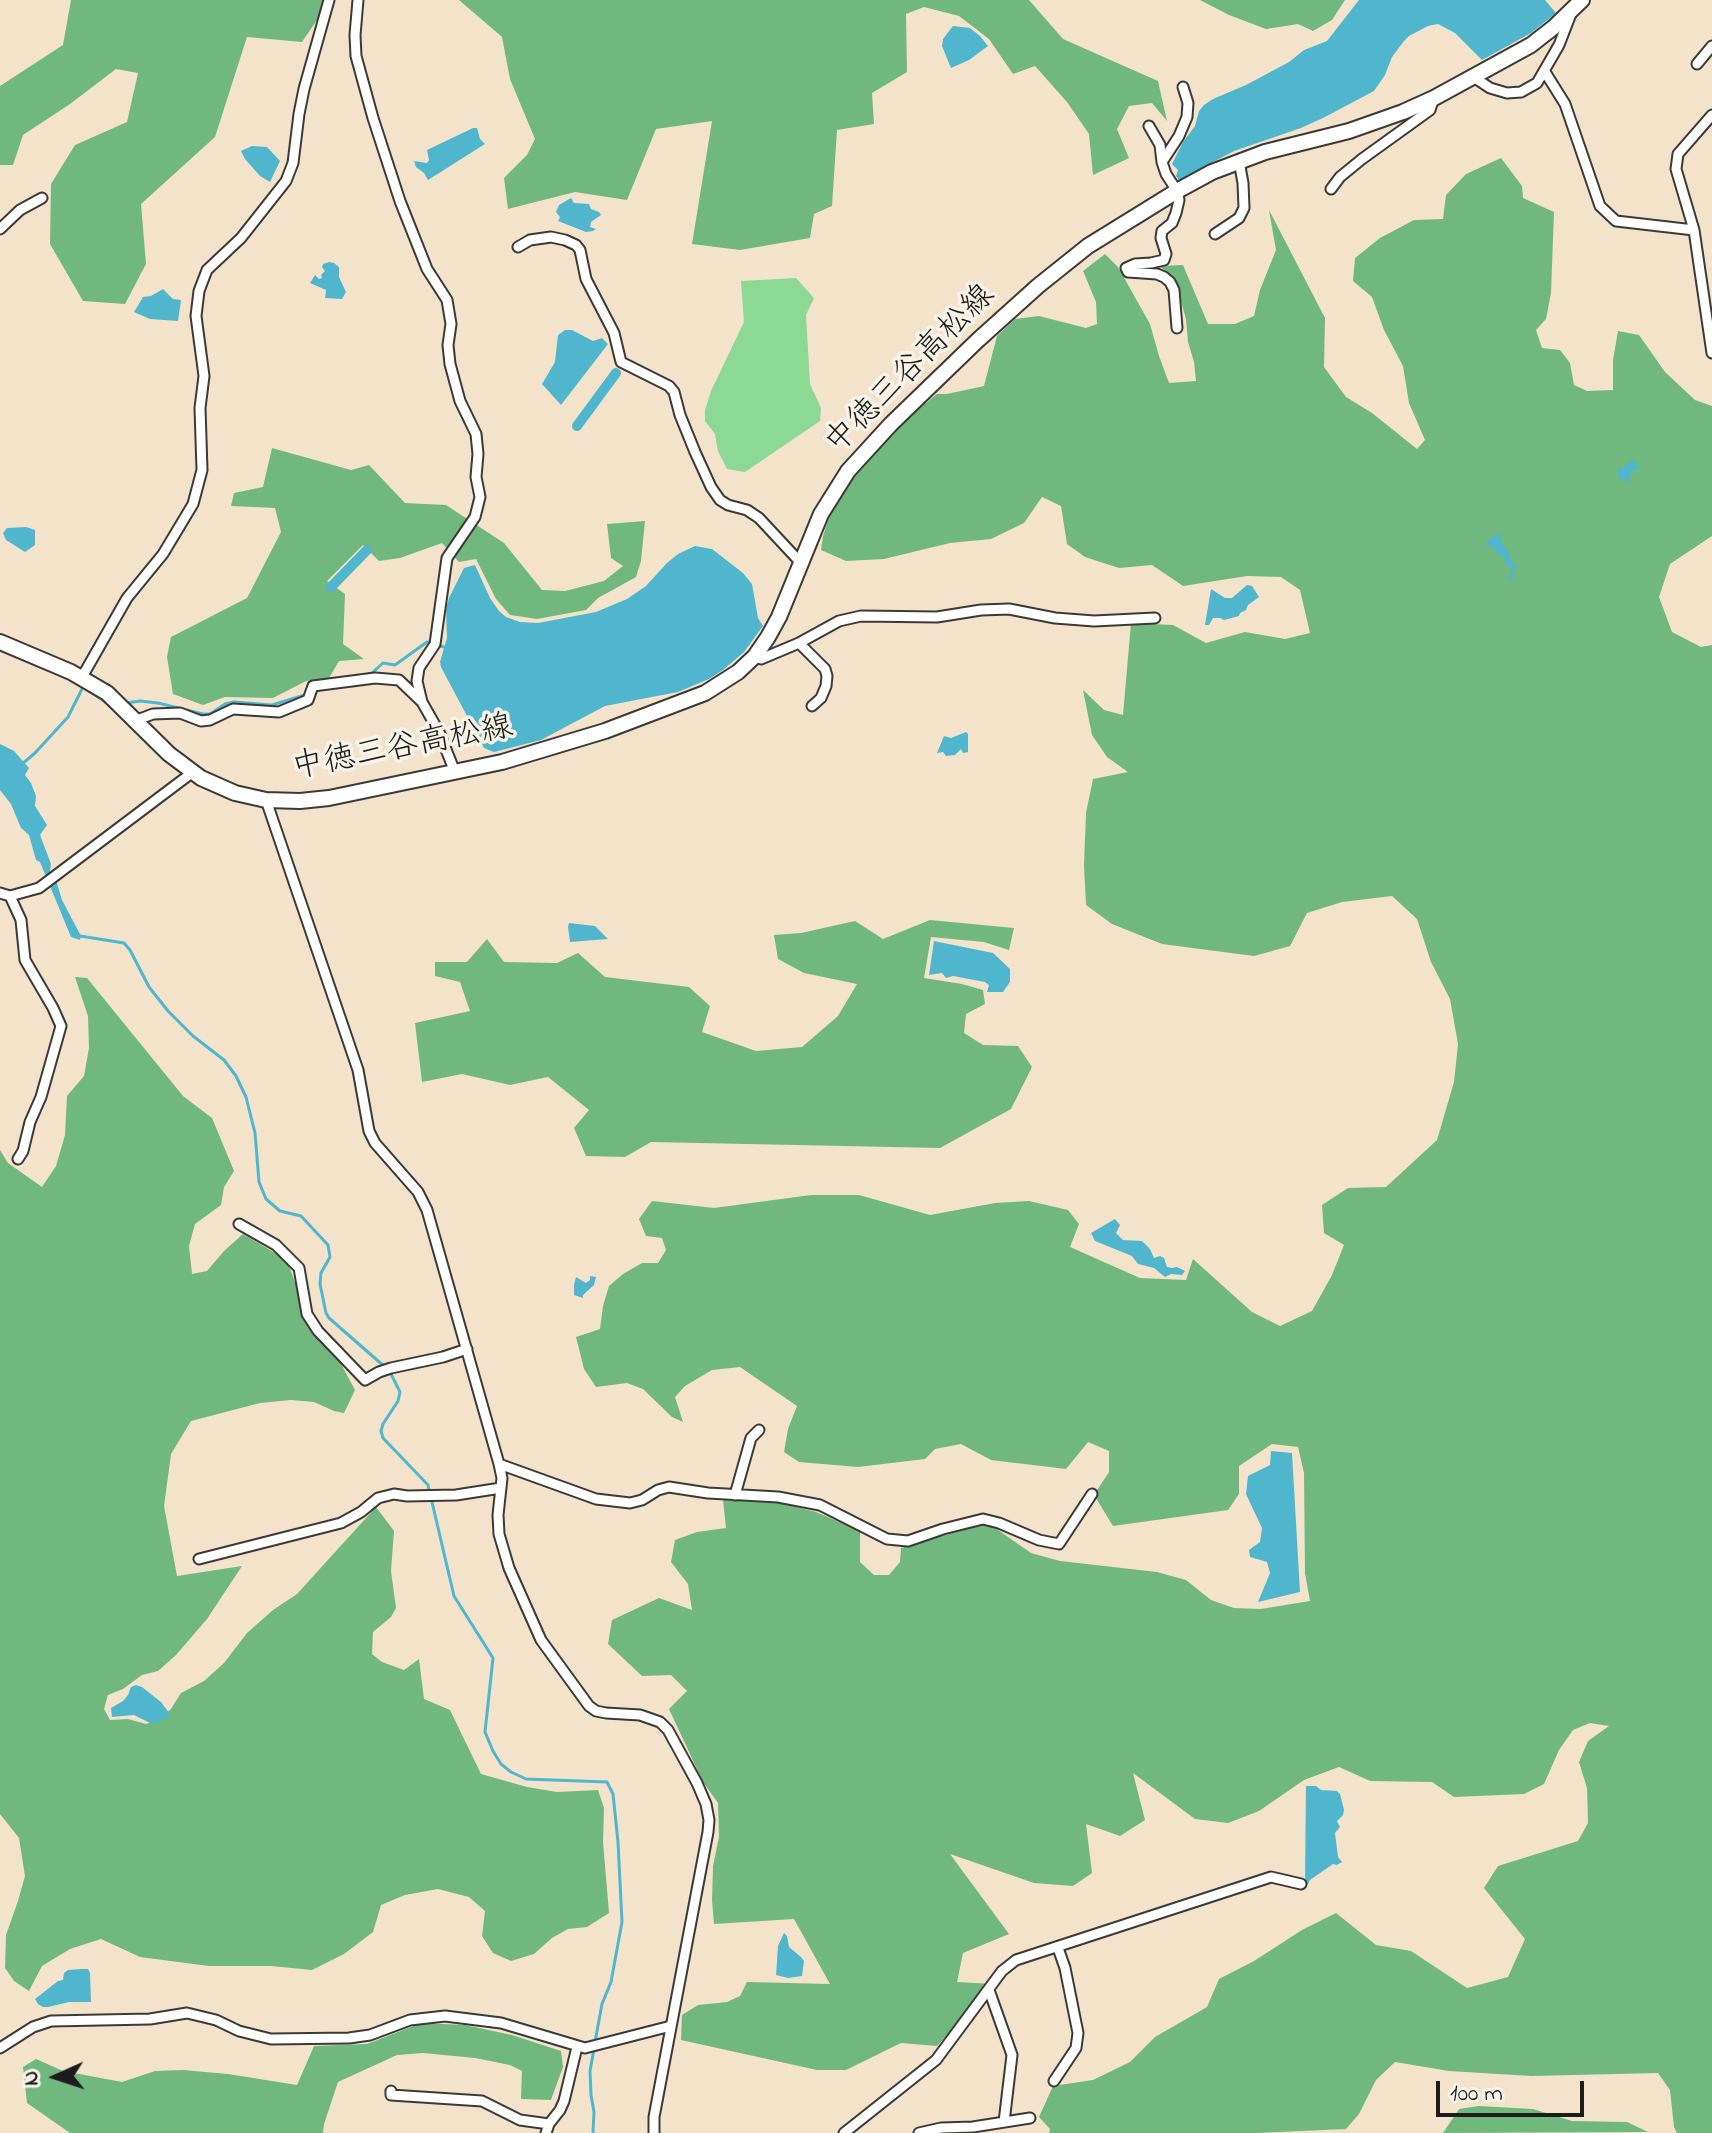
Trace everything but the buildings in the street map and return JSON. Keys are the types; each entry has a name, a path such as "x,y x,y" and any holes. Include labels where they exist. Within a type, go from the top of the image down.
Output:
{"main road":[{"name":"中徳三谷高松線","path":"0,642 82,677 107,693 169,754 193,772 235,793 266,800 329,798 455,772 536,753 666,709 720,685 755,656 779,617 821,514 848,471 891,424 978,340 1088,246 1177,191 1239,161 1349,131 1434,98 1531,45 1577,5"}],"street":[{"path":"82,677 127,598 163,554 193,504 202,470 200,408 204,376 196,316 199,291 207,270 241,238 286,181 293,163 304,89 329,0"},
{"path":"358,0 356,56 400,201 427,269 447,300 451,324 448,345 450,364 460,401 476,434 476,477 480,497 475,517 447,558 435,644 419,668 417,681 422,702 439,732 455,772"},
{"path":"1472,76 1490,88 1507,93 1521,92 1537,83 1577,5"},
{"path":"1697,64 1712,46"},
{"path":"1545,72 1565,104 1600,206 1616,221 1694,230"},
{"path":"1162,162 1187,117 1188,103 1183,87"},
{"path":"1331,189 1362,159 1430,110 1434,98"},
{"path":"1712,115 1678,154 1676,169 1694,230 1712,353"},
{"path":"1149,126 1160,145 1166,174 1179,200 1172,223 1162,231 1166,254 1164,260 1126,268 1128,272 1157,274 1170,282 1174,290 1177,328"},
{"path":"1215,234 1239,218 1244,208 1239,161"},
{"path":"0,229 20,210 42,198"},
{"path":"518,247 530,240 551,237 576,245 580,250 586,279 614,333 621,362 669,386 674,392 695,452 720,500 759,518 800,562"},
{"path":"755,656 761,659 839,621 861,616 937,617 1009,609 1055,618 1094,621 1155,618"},
{"path":"799,643 825,669 827,676 821,698 812,706"},
{"path":"137,720 153,714 180,713 201,721 210,720 233,709 279,712 308,700 313,686 375,678 399,680 422,702"},
{"path":"18,1159 41,1097 61,1026 25,960 21,920 5,895 39,888 193,772"},
{"path":"266,800 358,1070 369,1131 375,1143 418,1192 427,1210 499,1464 502,1478 498,1515 502,1550 541,1640 589,1706 596,1711 640,1715 660,1722 668,1730 706,1804 708,1832 654,2117 654,2133"},
{"path":"239,1224 276,1245 299,1268 307,1314 318,1331 365,1380 391,1368 467,1349"},
{"path":"735,1495 751,1438 759,1430"},
{"path":"499,1464 596,1499 630,1503 669,1487 778,1497 820,1505 887,1539 908,1541 983,1519 1039,1540 1059,1544 1092,1494"},
{"path":"199,1559 341,1523 378,1498 394,1494 456,1495 501,1488"},
{"path":"844,2133 936,2060 1002,1971 1016,1960 1271,1877 1301,1884"},
{"path":"1054,2081 1076,2048 1078,2033 1058,1948"},
{"path":"989,1990 1012,2055 1004,2122"},
{"path":"0,2048 33,2027 51,2021 150,2019 187,2013 271,2039 349,2038 370,2035 410,2020 445,2016 501,2023 577,2047 594,2046 671,2026"},
{"path":"391,2091 391,2095 482,2101 520,2120 548,2128 564,2101 577,2047"},
{"path":"919,2133 1030,2118"}],"green space":[{"path":"71,0 334,0 302,42 247,37 215,137 141,204 146,264 125,304 83,301 50,244 51,184 75,145 127,122 138,73 116,69 23,135 13,165 0,165 0,86 63,45"},
{"path":"459,0 1029,0 1063,39 1158,81 1167,121 1152,103 1129,106 1117,129 1129,158 1093,175 1089,134 1067,102 1035,66 1013,74 989,39 959,16 924,7 906,14 907,72 872,93 874,124 837,130 832,206 814,214 810,238 740,250 692,244 712,121 656,129 627,200 575,192 508,209 504,178 527,155 535,139 510,79 502,37"},
{"path":"1200,0 1345,0 1332,20 1313,31 1298,24 1266,29"},
{"path":"1501,158 1522,186 1523,198 1554,212 1551,293 1546,319 1536,330 1542,348 1560,350 1570,363 1574,385 1587,391 1613,390 1613,360 1618,331 1639,335 1665,372 1695,400 1712,406 1712,536 1670,564 1659,597 1672,632 1701,647 1712,645 1712,2133 1677,2133 1670,2090 1658,2073 1531,2076 1449,2071 1395,2062 1376,2080 1359,2114 1346,2129 1256,2133 1049,2133 1050,2129 1039,2117 1053,2086 1093,2080 1130,2062 1155,2037 1207,2007 1219,1979 1336,1913 1376,1945 1411,1951 1467,1988 1508,1977 1525,1939 1484,1888 1498,1866 1578,1841 1588,1823 1587,1788 1579,1762 1588,1741 1609,1726 1590,1723 1573,1730 1559,1750 1544,1784 1524,1794 1454,1797 1432,1782 1370,1781 1339,1767 1304,1780 1259,1811 1228,1823 1195,1819 1133,1773 1145,1820 1120,1836 1086,1824 1092,1873 1073,1886 1034,1883 950,1854 1009,1934 963,1953 957,1982 993,1984 937,2046 901,2043 846,2070 817,2070 681,2040 682,2015 698,2005 727,2002 740,1996 747,1982 830,1984 794,1919 714,1924 713,1866 719,1837 718,1803 703,1782 669,1709 687,1691 671,1675 642,1676 608,1644 612,1620 659,1598 692,1610 688,1584 671,1562 675,1540 697,1532 726,1528 723,1500 776,1502 816,1512 860,1531 860,1562 874,1575 889,1575 900,1562 901,1548 988,1523 1031,1553 1060,1561 1157,1572 1186,1580 1211,1600 1234,1608 1261,1609 1310,1601 1305,1573 1304,1473 1298,1447 1272,1444 1239,1466 1239,1494 1228,1510 1113,1526 1094,1495 1109,1472 1109,1451 1088,1442 1066,1469 991,1460 961,1444 935,1449 925,1459 858,1467 799,1462 784,1452 788,1429 797,1406 740,1367 712,1370 685,1386 675,1397 683,1422 672,1417 643,1389 627,1383 596,1387 584,1369 576,1337 600,1329 609,1286 642,1263 658,1263 666,1250 662,1238 646,1236 639,1219 652,1201 714,1208 811,1195 859,1195 930,1215 995,1203 1029,1201 1068,1210 1079,1224 1070,1247 1140,1278 1186,1280 1193,1259 1252,1312 1280,1326 1312,1311 1344,1245 1324,1233 1322,1205 1348,1188 1386,1187 1437,1140 1454,1082 1458,1044 1450,999 1431,962 1417,919 1392,896 1342,902 1307,913 1290,946 1254,956 1162,944 1112,924 1086,905 1086,813 1093,779 1128,772 1107,757 1092,735 1083,690 1104,710 1123,715 1131,623 1173,625 1206,643 1245,632 1285,639 1310,633 1300,590 1281,577 1247,576 1183,586 1152,565 1119,568 1085,557 1067,544 1061,506 1042,497 1024,523 991,539 950,543 884,559 846,561 821,550 836,496 857,467 897,427 937,394 984,386 997,336 1015,319 1039,316 1086,328 1097,324 1096,302 1083,271 1105,254 1118,267 1150,324 1169,383 1196,381 1186,319 1174,277 1159,266 1183,265 1208,324 1235,324 1254,316 1260,290 1276,250 1269,210 1325,318 1324,367 1346,397 1372,413 1417,449 1425,440 1409,403 1403,366 1384,330 1372,297 1353,281 1355,258 1380,238 1414,220 1443,219 1446,195 1466,174"},
{"path":"796,278 814,298 806,315 810,384 821,408 820,421 745,472 727,469 718,451 715,434 705,421 705,410 744,322 741,281"},
{"path":"272,448 351,470 369,465 405,503 446,505 504,543 542,590 565,591 604,581 623,566 611,558 607,524 645,521 636,577 598,598 586,610 537,619 510,615 496,599 476,559 459,562 442,543 400,558 379,561 363,545 327,581 345,594 343,644 364,659 339,661 329,678 306,681 273,698 225,697 203,705 173,694 167,657 171,637 247,598 281,532 275,508 231,506 234,493 263,487"},
{"path":"930,920 1014,928 1009,950 984,942 931,937 924,978 983,990 985,1004 966,1014 964,1033 983,1045 1018,1046 1032,1067 1011,1109 940,1148 651,1142 625,1157 586,1156 574,1128 589,1110 548,1077 510,1085 462,1074 422,1082 415,1023 470,1011 460,982 435,976 435,962 467,962 487,939 504,962 557,963 578,953 605,977 689,987 710,1006 702,1032 756,1051 802,1047 838,1016 857,984 804,973 778,959 774,935 801,933 855,921 883,939"},
{"path":"75,977 87,978 183,1096 212,1118 234,1171 224,1187 221,1205 195,1224 189,1246 192,1274 207,1271 243,1234 287,1260 303,1305 332,1347 355,1390 344,1413 314,1402 291,1400 260,1403 191,1421 171,1454 164,1506 177,1576 242,1566 207,1619 176,1655 158,1671 142,1675 123,1689 108,1695 104,1709 110,1720 128,1719 146,1724 159,1720 181,1693 204,1681 224,1663 247,1633 297,1594 376,1507 394,1531 391,1571 396,1608 391,1617 373,1632 372,1654 382,1662 404,1670 419,1659 424,1699 450,1710 481,1774 557,1792 598,1790 604,1808 603,1842 609,1913 587,1927 568,1929 534,1954 511,1961 493,1953 482,1936 485,1911 469,1897 438,1889 405,1895 381,1905 373,1932 344,1954 312,1970 271,1966 209,1966 140,1957 101,1939 70,1949 42,1966 29,1991 14,1981 5,1968 6,1935 25,1876 19,1838 0,1814 0,1150 8,1163 42,1187 56,1166 65,1135 67,1096 84,1076 89,1048 88,1016"},
{"path":"421,2023 465,2025 512,2035 561,2051 563,2067 551,2100 521,2099 522,2071 510,2065 423,2053 397,2055 338,2082 323,2133 70,2133 27,2103 23,2067 36,2059 63,2071 122,2082 155,2071 183,2070 297,2085 314,2046 367,2044"},
{"path":"1479,2106 1533,2109 1572,2121 1627,2122 1648,2132 1443,2133 1459,2109"}],"water":[{"path":"1359,0 1545,0 1556,13 1531,33 1482,60 1455,33 1438,24 1428,26 1404,41 1374,91 1301,128 1234,151 1179,180 1176,176 1178,170 1172,164 1204,105 1289,62 1304,50 1327,41"},
{"path":"953,26 970,28 988,46 951,68 942,46 943,39"},
{"path":"477,128 485,144 428,180 416,167 414,161 427,163 429,160 427,150"},
{"path":"252,146 267,147 280,161 270,182 260,176 241,151"},
{"path":"571,198 574,203 589,204 591,209 599,212 601,215 591,222 590,227 596,229 586,232 558,221 560,217 556,212 559,205"},
{"path":"329,262 339,267 339,277 346,292 342,299 325,298 326,290 310,283 315,275 322,278 325,271 323,264"},
{"path":"163,289 173,299 181,300 178,321 150,319 134,312 143,297"},
{"path":"572,330 593,341 602,338 608,344 561,405 542,384 555,362 558,335"},
{"path":"1633,459 1640,468 1630,473 1629,481 1617,478 1617,470"},
{"path":"7,528 35,530 35,545 25,552 6,540 3,533"},
{"path":"1501,533 1500,539 1513,564 1516,564 1513,579 1510,580 1507,577 1512,569 1503,555 1497,555 1494,548 1485,544"},
{"path":"695,546 712,549 752,584 758,618 763,626 744,652 709,679 678,692 605,706 541,740 494,752 484,748 440,662 447,638 446,609 464,568 475,565 490,598 506,617 538,623 596,612 627,599 646,586 678,554"},
{"path":"1247,585 1252,586 1259,597 1246,610 1239,616 1224,620 1213,618 1209,625 1205,625 1211,589 1225,598 1232,598"},
{"path":"966,732 968,752 963,753 961,749 955,755 946,756 943,752 937,753 944,736 951,738"},
{"path":"0,744 14,751 29,768 25,775 36,796 35,806 47,825 40,835 51,864 50,872 81,936 80,940 71,937 40,862 36,860 29,835 21,828 11,804 0,790"},
{"path":"569,923 595,926 608,939 570,942"},
{"path":"934,941 993,953 1010,969 1010,982 1003,992 987,992 989,985 985,982 953,976 946,978 942,973 929,975"},
{"path":"1115,1219 1120,1225 1116,1233 1123,1240 1142,1241 1154,1258 1164,1258 1167,1267 1185,1271 1182,1275 1165,1277 1154,1268 1138,1264 1132,1256 1095,1241 1091,1233"},
{"path":"590,1276 596,1277 594,1285 583,1298 574,1295 576,1277 586,1283"},
{"path":"1271,1451 1292,1453 1300,1592 1258,1602 1270,1573 1267,1562 1250,1557 1249,1550 1260,1542 1262,1528 1246,1494 1248,1476 1270,1465"},
{"path":"136,1685 161,1702 170,1714 165,1719 152,1724 134,1715 112,1717 111,1708 123,1701 131,1687"},
{"path":"1306,1786 1337,1791 1344,1810 1337,1821 1340,1827 1335,1833 1338,1857 1342,1862 1333,1864 1308,1884 1305,1884"},
{"path":"784,1933 789,1947 804,1961 802,1976 788,1978 776,1975 778,1946"},
{"path":"88,1969 91,2002 69,2002 48,2007 38,2004 35,1999 63,1980 68,1970"}],"waterway":[{"path":"577,426 616,373"},
{"path":"331,587 367,550"},
{"path":"364,675 372,673 383,663 395,665 427,642 444,647"},
{"path":"22,764 68,717 83,687 107,703"},
{"path":"126,703 158,703 210,714 234,702 272,705 308,694"},
{"path":"80,936 124,943 149,987 168,1011 224,1060 236,1076 246,1097 255,1133 259,1182 266,1199 280,1211 301,1216 328,1245 330,1257 321,1273 320,1284 326,1313 385,1367"},
{"path":"390,1372 400,1392 398,1401 383,1424 383,1438 428,1485 454,1596 493,1658 485,1732 493,1751 501,1764 526,1779 607,1782 613,1794 622,1922 611,1982 602,2004 595,2042"},
{"path":"593,2133 590,2071 594,2049"}]}
